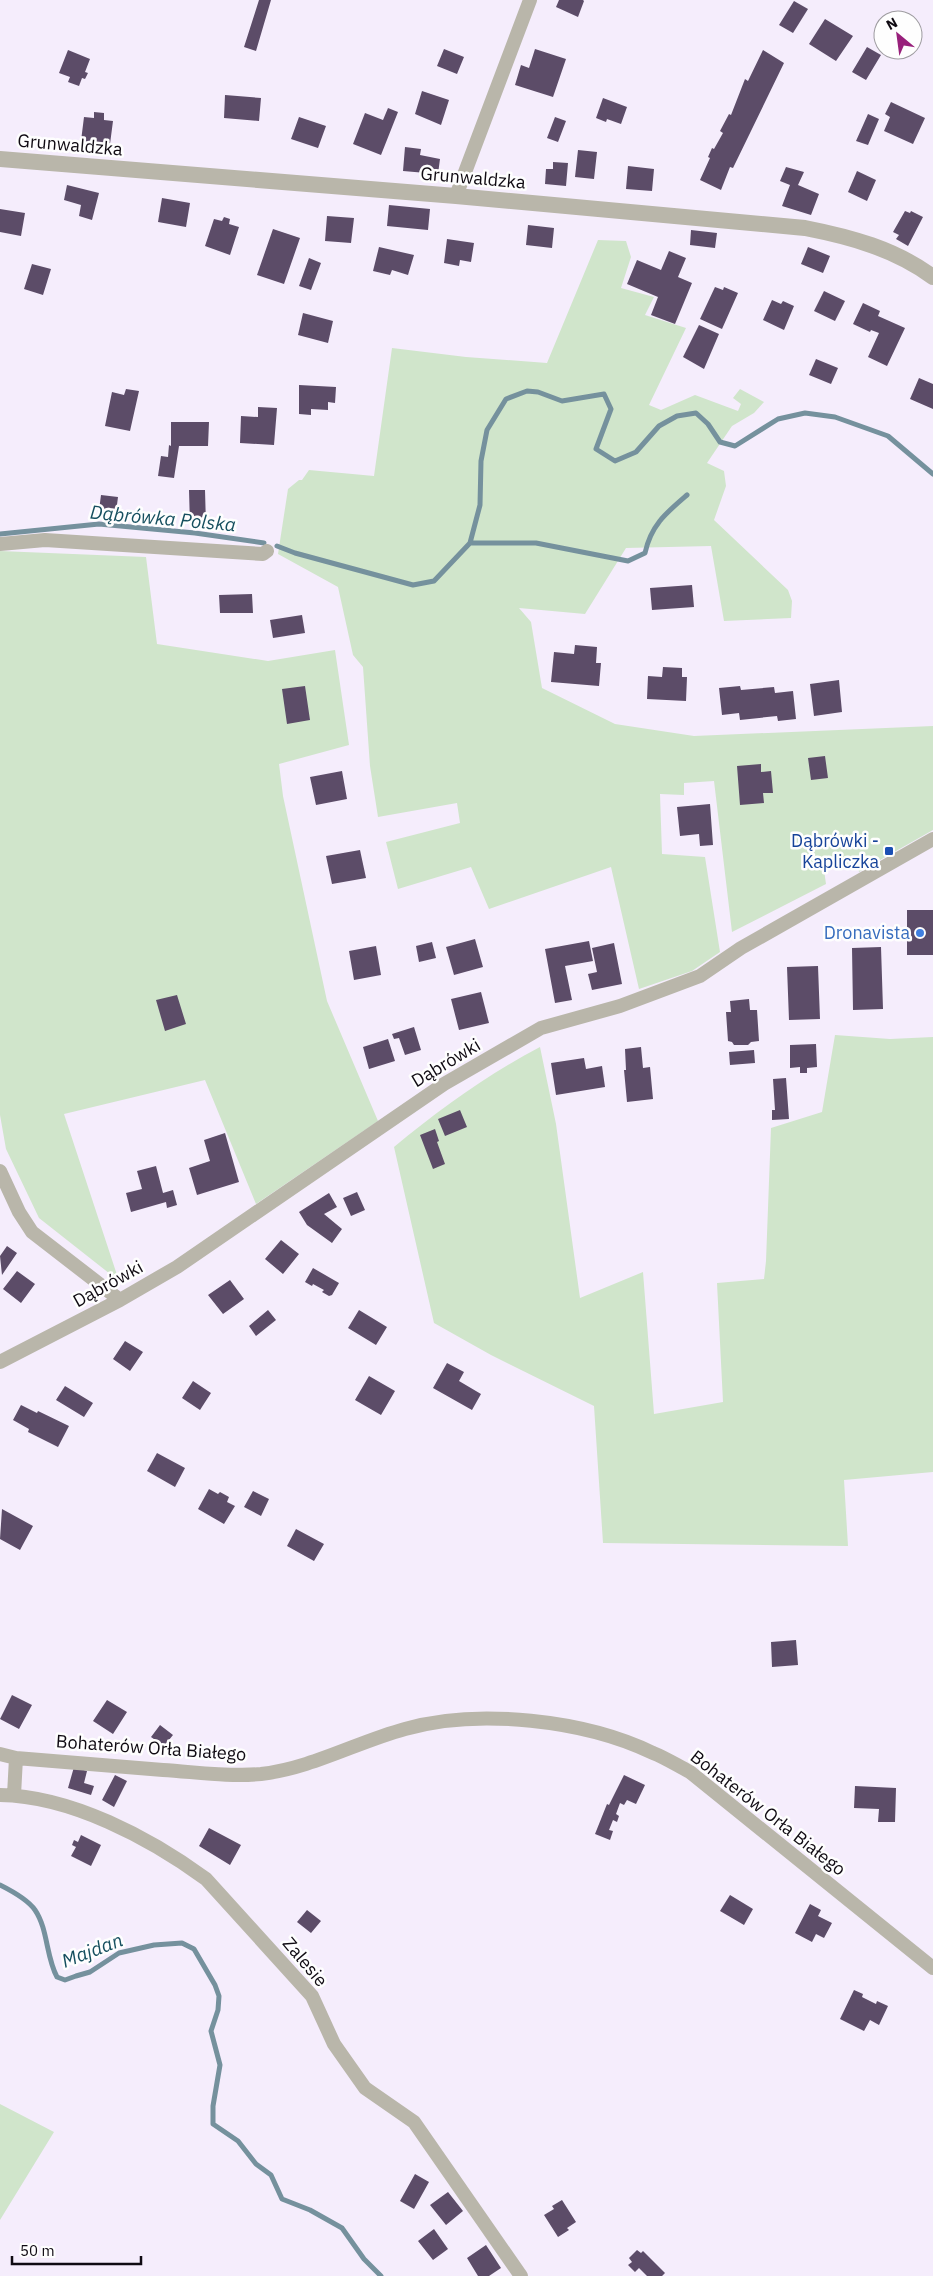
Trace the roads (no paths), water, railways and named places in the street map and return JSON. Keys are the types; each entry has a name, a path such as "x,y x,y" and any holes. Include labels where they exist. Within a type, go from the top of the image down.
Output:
{"street":[{"path":"456,196 530,0"},
{"name":"Grunwaldzka","path":"0,159 456,196 805,228 874,245 914,263 933,277"},
{"path":"0,544 45,540 263,554 267,551"},
{"name":"Dąbrówki","path":"0,1362 120,1300 177,1267 444,1084 541,1028 628,1003 700,976 742,948 933,839"},
{"path":"0,1171 19,1212 32,1232 120,1300"},
{"name":"Bohaterów Orła Białego","path":"0,1754 16,1758 239,1775 287,1770 321,1760 405,1729 436,1722 492,1718 583,1730 653,1752 690,1772 933,1968"},
{"path":"7,1795 16,1758"},
{"name":"Zalesie","path":"7,1795 43,1800 71,1808 128,1831 177,1859 206,1879 312,1996 334,2044 365,2088 414,2122 522,2276"}],"waterway":[{"name":"Dąbrówka Polska","path":"277,546 295,553 413,585 434,581 470,543 480,505 481,461 487,430 506,399 527,391 538,392 562,401 604,394 611,409 596,449 615,461 636,452 659,426 677,416 696,413 708,424 720,442 735,446 778,419 805,413 835,417 888,436 933,474"},
{"path":"470,543 536,543 628,561 645,553 651,535 660,520 687,495"},
{"name":"Dąbrówka Polska","path":"0,534 99,524 195,533 264,543"},
{"name":"Majdan","path":"0,1885 14,1892 35,1910 42,1926 53,1969 57,1977 65,1980 90,1972 119,1953 154,1945 182,1943 194,1949 215,1985 219,1996 218,2010 211,2031 220,2065 213,2106 213,2124 238,2141 256,2164 271,2175 282,2199 310,2210 342,2228 364,2259 381,2276"}],"place":[{"name":"Dąbrówki - Kapliczka","path":"889,851"},
{"name":"Dronavista","path":"920,933"}]}
